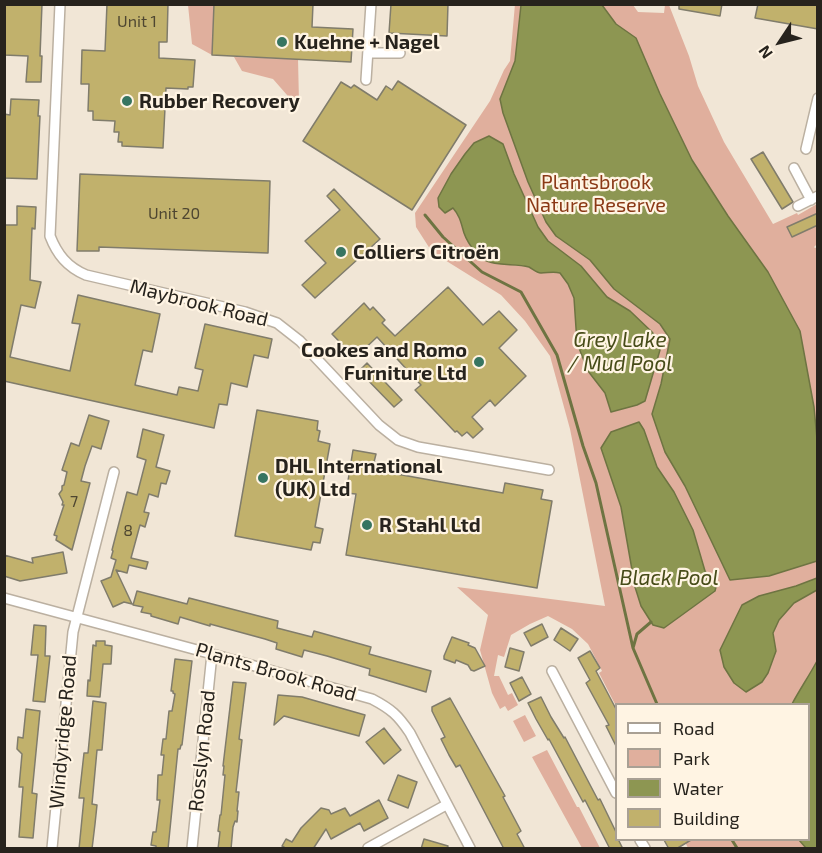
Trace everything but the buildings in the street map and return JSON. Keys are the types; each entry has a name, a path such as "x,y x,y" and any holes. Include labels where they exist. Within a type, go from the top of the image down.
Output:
{"street":[{"name":"Maybrook Road","path":"60,4 50,236 62,258 74,270 86,275 246,312 277,323 300,341 373,419 398,440 418,447 549,470"},
{"path":"366,80 371,4"},
{"path":"368,53 400,53"},
{"path":"806,149 815,119 818,98"},
{"path":"794,168 814,198 798,206"},
{"name":"Windyridge Road","path":"52,849 72,632 114,472"},
{"name":"Plants Brook Road","path":"4,598 372,699 390,708 410,733 470,849"},
{"name":"Rosslyn Road","path":"192,849 212,654"},
{"path":"552,671 615,791"},
{"path":"368,849 446,805"}],"green space":[{"name":"Plantsbrook Nature Reserve","path":"515,4 633,5 638,12 664,13 665,5 669,5 698,86 724,142 773,224 797,213 798,215 817,204 817,244 814,247 818,247 817,848 688,848 684,841 810,841 810,703 615,704 599,673 602,671 588,644 572,629 548,616 511,635 504,657 498,655 494,676 499,676 508,695 512,693 518,705 508,711 505,706 500,709 492,693 480,650 488,615 457,587 605,606 570,429 550,356 525,321 501,295 432,252 416,227 415,213 490,101 510,61"},
{"path":"188,5 214,5 212,55 192,44"},
{"path":"234,57 298,59 299,102 294,103 273,79 242,71"},
{"path":"525,715 536,736 524,742 513,721"},
{"path":"547,750 600,848 582,848 532,757"}],"water":[{"path":"521,5 602,5 616,24 636,38 692,160 768,272 800,331 814,407 817,439 817,561 769,576 730,580 685,486 665,452 652,414 670,339 660,324 614,289 590,260 556,236 546,222 528,182 500,99 515,61"},
{"name":"Grey Lake / Mud Pool","path":"489,136 503,144 538,227 548,241 581,266 607,297 630,311 657,339 660,350 645,401 611,412 605,393 588,371 577,343 574,298 560,273 539,273 529,267 494,263 481,258 468,241 453,208 445,213 439,207 438,198 465,154 474,143"},
{"name":"Black Pool","path":"639,422 657,467 674,492 693,530 705,571 716,587 715,591 664,628 653,625 641,606 635,587 621,507 601,448 611,432"},
{"path":"817,578 817,590 794,603 779,620 773,633 776,651 768,673 762,682 746,692 734,683 724,667 720,650 742,605 759,596"},
{"path":"817,661 817,848 806,848 800,841 810,841 810,703 793,703"}],"waterway":[{"path":"425,215 443,237 482,272 521,292 557,355 596,483 633,648"},
{"path":"651,622 637,634 633,648 657,703"},
{"path":"733,841 737,848"}],"place":[{"name":"Kuehne + Nagel","path":"282,42"},
{"name":"Rubber Recovery","path":"127,101"},
{"name":"Colliers Citroën","path":"341,252"},
{"name":"Cookes and Romo Furniture Ltd","path":"479,362"},
{"name":"DHL International (UK) Ltd","path":"263,478"},
{"name":"R Stahl Ltd","path":"367,525"}]}
